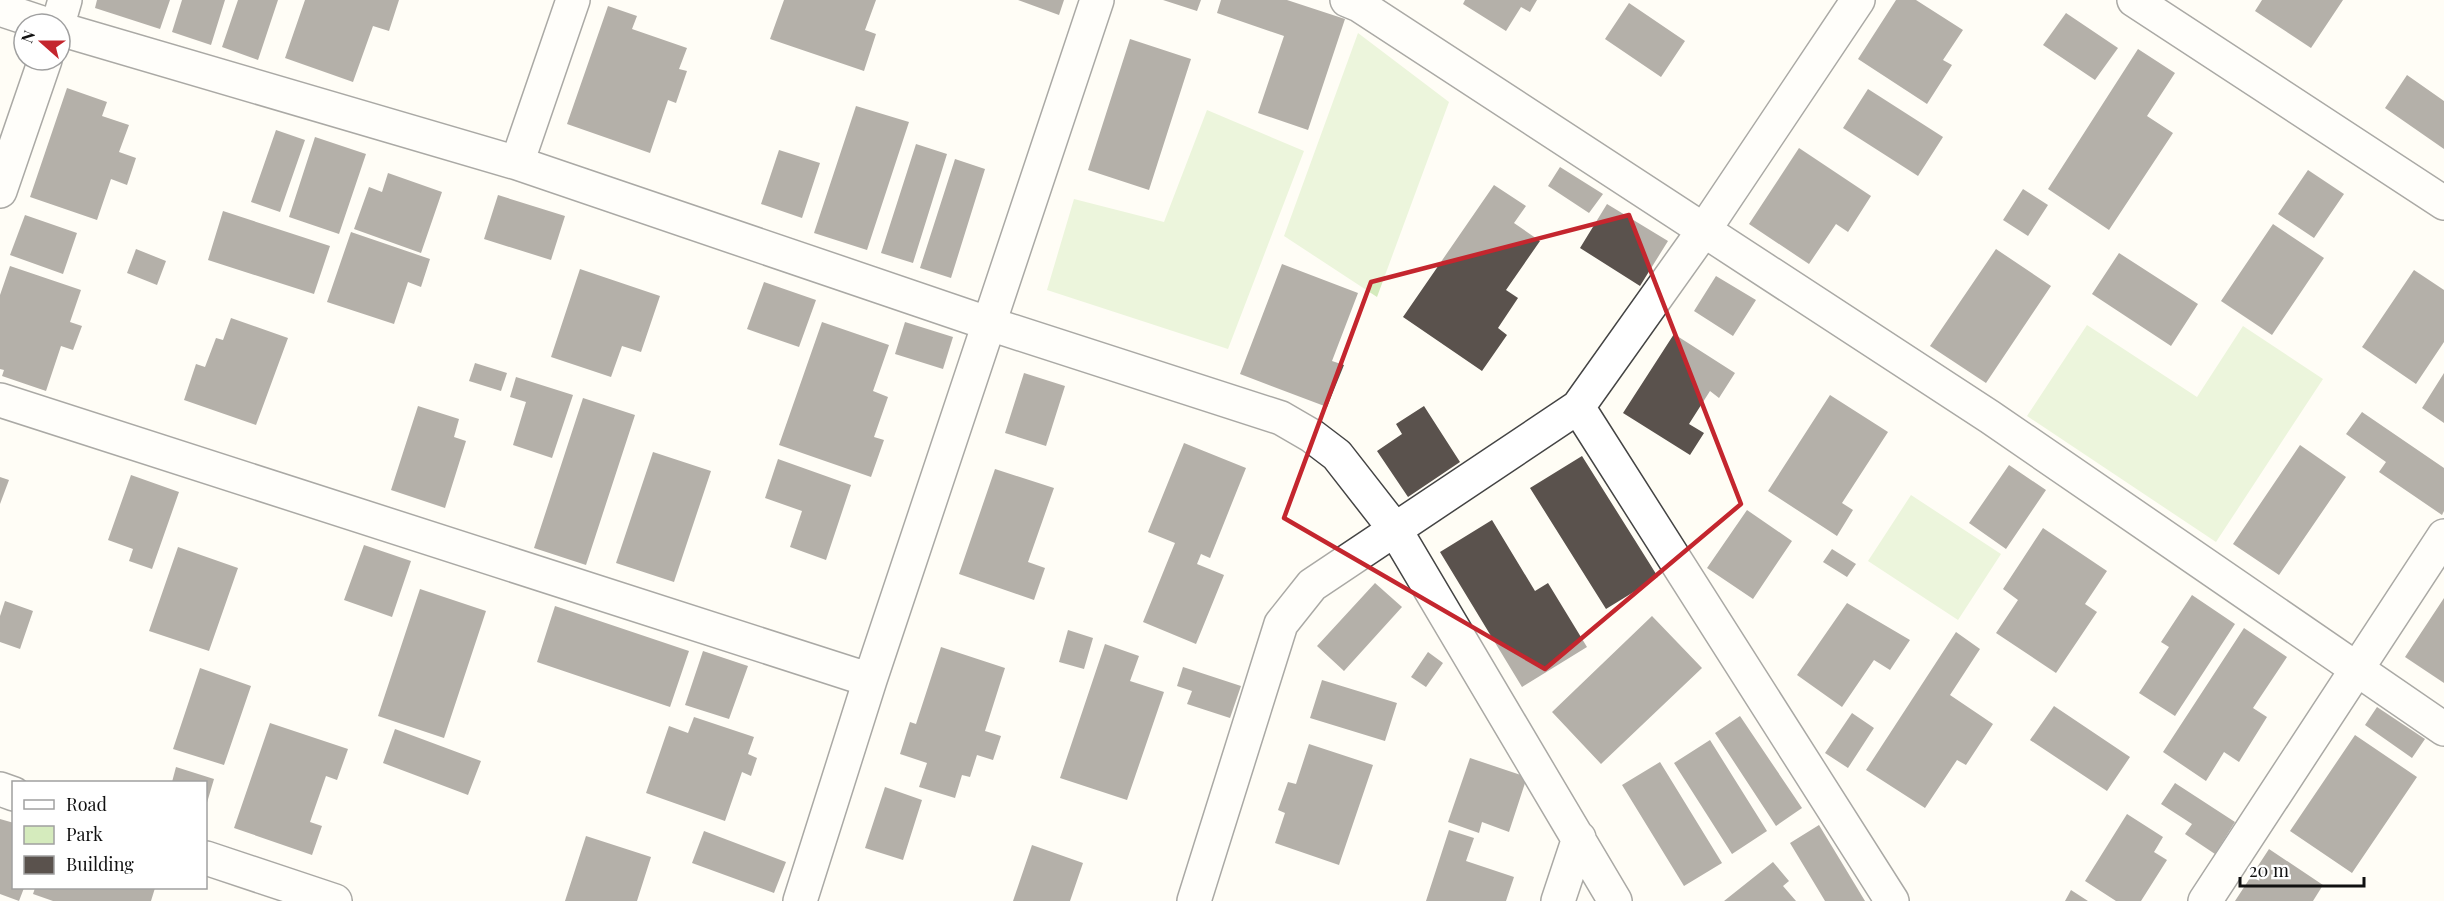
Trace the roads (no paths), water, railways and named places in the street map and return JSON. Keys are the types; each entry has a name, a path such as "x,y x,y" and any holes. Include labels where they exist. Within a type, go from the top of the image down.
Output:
{"street":[{"path":"517,163 573,0"},
{"path":"800,901 870,680 1097,0"},
{"path":"1347,0 1359,5 1990,417 2356,671 2444,729"},
{"path":"1194,901 1281,624 1312,585 1578,407 1704,230 1858,0"},
{"path":"2134,0 2444,203"},
{"path":"72,33 517,163 990,324 1281,418 1312,436 1337,455 1394,528 1615,901"},
{"path":"0,191 41,72"},
{"path":"0,400 870,680"},
{"path":"1578,407 1892,901"},
{"path":"2205,901 2444,536"},
{"path":"1558,901 1579,838"},
{"path":"207,858 283,893 335,901"}]}
